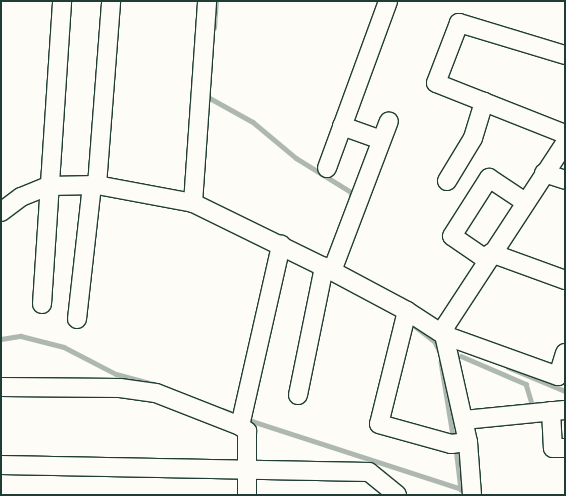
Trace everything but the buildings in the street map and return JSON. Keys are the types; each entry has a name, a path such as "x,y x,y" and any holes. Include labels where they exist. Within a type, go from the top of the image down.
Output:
{"street":[{"path":"42,304 48,186 62,1"},
{"path":"77,319 94,185 111,1"},
{"path":"193,203 207,1"},
{"path":"327,168 388,1"},
{"path":"565,55 459,23 436,83 565,134"},
{"path":"447,181 473,138 484,102"},
{"path":"298,395 328,269 389,121"},
{"path":"342,126 382,140"},
{"path":"472,495 460,443 464,420 444,335 454,309 494,257 525,202 554,176 565,143"},
{"path":"525,202 488,178 452,236 494,257 565,280"},
{"path":"1,212 21,197 48,186 94,185 193,203 328,269 404,316 444,335 558,376 565,353"},
{"path":"247,495 247,431 242,420 280,245"},
{"path":"404,316 379,424 460,443"},
{"path":"1,387 120,388 156,393 242,420"},
{"path":"464,420 558,411 553,448 565,448"},
{"path":"1,465 370,472 397,495"}],"waterway":[{"path":"214,28 216,1"},
{"path":"208,93 208,97 253,122 296,158 351,192 352,199"},
{"path":"411,323 435,342 439,350"},
{"path":"1,339 21,336 64,347 116,374 157,385"},
{"path":"461,356 526,384 532,404"},
{"path":"441,362 454,441"},
{"path":"508,367 565,391"},
{"path":"223,410 239,416"},
{"path":"246,419 461,489"},
{"path":"456,448 461,490"}]}
